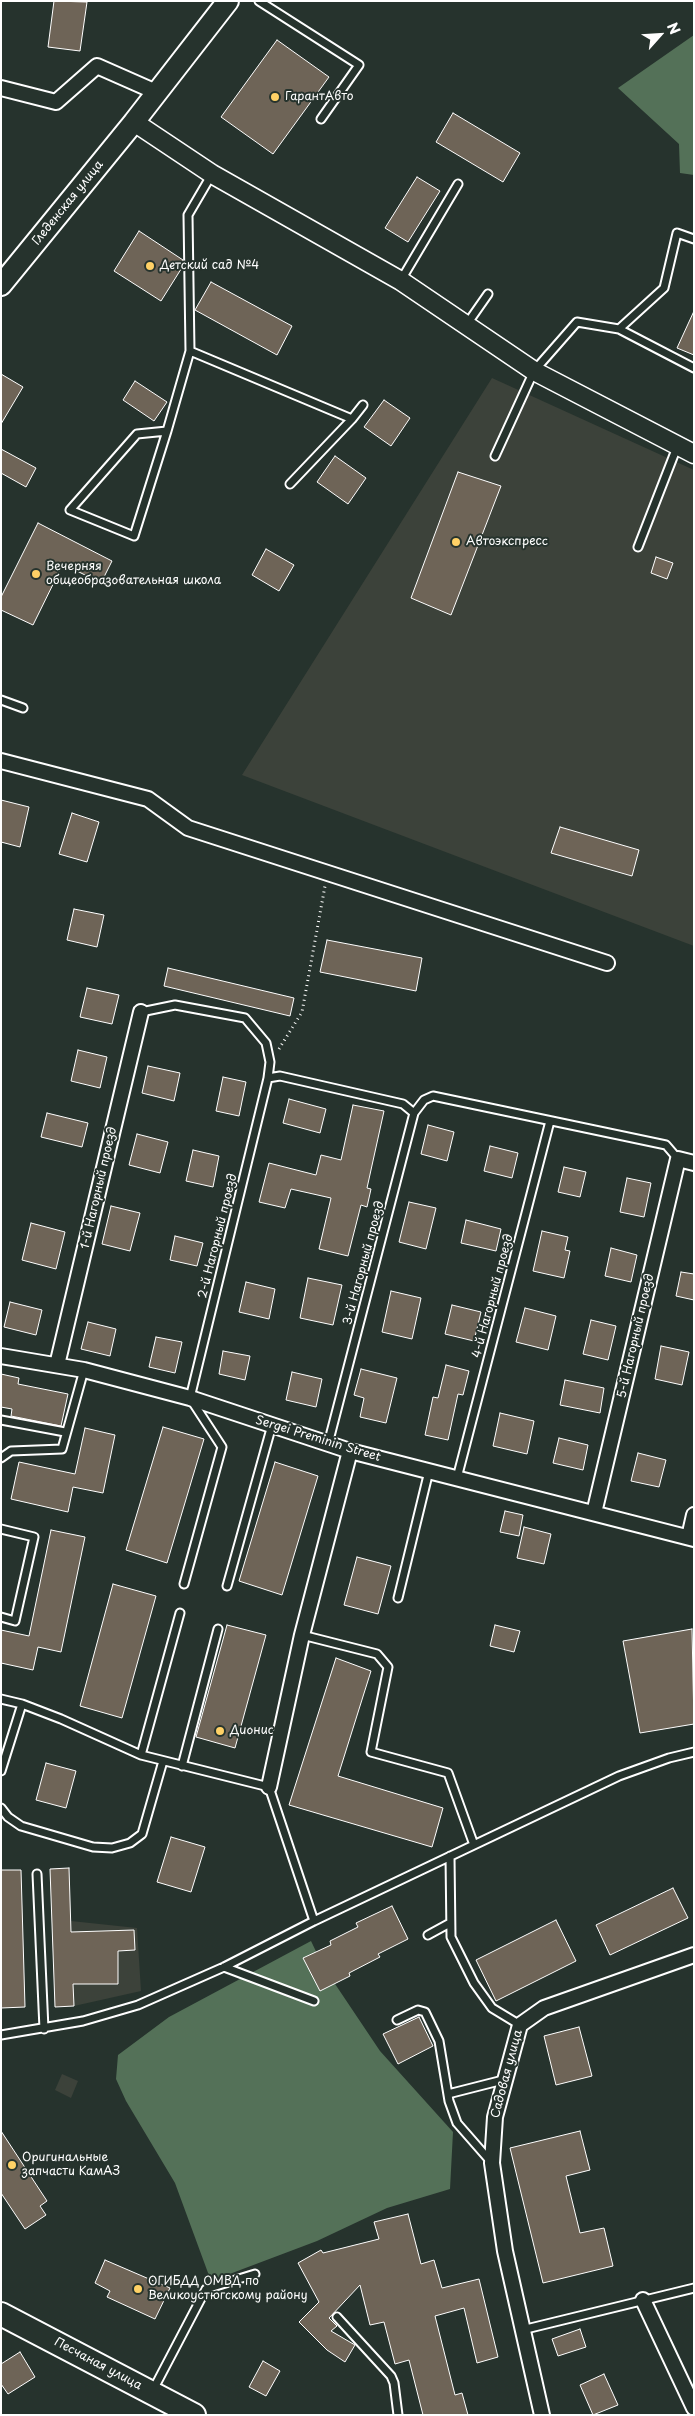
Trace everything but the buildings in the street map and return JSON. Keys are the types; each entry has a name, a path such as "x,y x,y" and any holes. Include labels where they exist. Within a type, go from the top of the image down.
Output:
{"main road":[{"name":"Гледенская улица","path":"1,285 134,122 228,1"},
{"name":"Песчаная улица","path":"1,2314 194,2415"}],"street":[{"path":"1,88 56,102 97,66 156,92"},
{"path":"134,122 212,174 401,281 534,371 694,454"},
{"path":"1,761 148,800 188,828 607,963"},
{"name":"1-й Нагорный проезд","path":"57,1365 141,1012"},
{"path":"678,1159 694,1163"},
{"name":"5-й Нагорный проезд","path":"594,1513 678,1159"},
{"name":"Sergei Preminin Street","path":"1,1356 84,1370 190,1398 350,1451 691,1538"},
{"path":"269,1787 302,1635 350,1451"},
{"path":"691,1538 694,1515"},
{"name":"Садовая улица","path":"542,2415 505,2250 492,2163 495,2117 503,2080 520,2025 544,2008 694,1955"},
{"path":"643,2300 694,2408"}],"lane":[{"path":"259,1 359,65 321,119"},
{"path":"167,431 136,434 70,510 134,536 167,431 190,351 188,215 212,174"},
{"path":"401,281 458,184"},
{"path":"619,329 664,288 677,233 694,239"},
{"path":"466,324 488,294"},
{"path":"495,456 534,371 576,322 619,329 694,368"},
{"path":"190,351 352,419"},
{"path":"290,484 352,419 363,404"},
{"path":"638,547 678,447"},
{"path":"1,700 23,708"},
{"path":"141,1012 175,1005 245,1018 266,1042 270,1062"},
{"name":"2-й Нагорный проезд","path":"190,1398 268,1078 270,1062"},
{"path":"268,1078 280,1076 403,1104 414,1113 418,1105 433,1096 666,1144 678,1159"},
{"name":"3-й Нагорный проезд","path":"328,1444 414,1113"},
{"name":"4-й Нагорный проезд","path":"457,1478 550,1121"},
{"path":"1,1458 12,1451 62,1448 84,1370"},
{"path":"184,1584 222,1447 190,1398"},
{"path":"1,1420 65,1432"},
{"path":"228,1586 272,1425"},
{"path":"398,1598 430,1470"},
{"path":"1,1529 34,1537 15,1620 1,1617"},
{"path":"141,1755 180,1613"},
{"path":"182,1766 218,1629"},
{"path":"302,1635 377,1654 388,1667 371,1752 448,1773 474,1844"},
{"path":"1,1699 22,1704 141,1755 269,1787 314,1921"},
{"path":"1,1771 22,1704"},
{"path":"1,2035 44,2029 109,2014 138,2005 224,1967 314,1921 619,1776 669,1758 694,1752"},
{"path":"1,1808 8,1817 21,1826 93,1847 112,1848 130,1843 142,1834 163,1761"},
{"path":"450,1856 451,1937 474,1983 492,2008 520,2025"},
{"path":"37,1874 44,2029"},
{"path":"428,1935 450,1924"},
{"path":"224,1967 314,2001"},
{"path":"397,2020 418,2010 425,2012 439,2041 448,2094 457,2123 492,2163"},
{"path":"448,2094 503,2080"},
{"path":"152,2392 206,2288 255,2274"},
{"path":"522,2330 694,2288"},
{"path":"337,2317 391,2376 394,2383 398,2415"}],"path":[{"path":"270,1062 302,1012 328,874"}],"shaded area":[{"path":"492,378 694,470 694,946 242,775"},
{"path":"71,1921 137,1928 141,1991 74,2006"},
{"path":"62,2074 78,2081 71,2098 55,2090"}],"green space":[{"path":"694,35 694,175 680,173 679,144 618,88"},
{"path":"311,1941 323,1966 380,2051 453,2132 450,2189 387,2208 317,2241 211,2281 175,2183 126,2101 116,2079 118,2055 169,2017"}],"place":[{"name":"ГарантАвто","path":"275,97"},
{"name":"Детский сад №4","path":"150,266"},
{"name":"Автоэкспресс","path":"456,542"},
{"name":"Вечерняя общеобразовательная школа","path":"36,574"},
{"name":"Дионис","path":"220,1731"},
{"name":"Оригинальные запчасти КамАЗ","path":"12,2165"},
{"name":"ОГИБДД ОМВД по Великоустюгскому району","path":"138,2289"}]}
